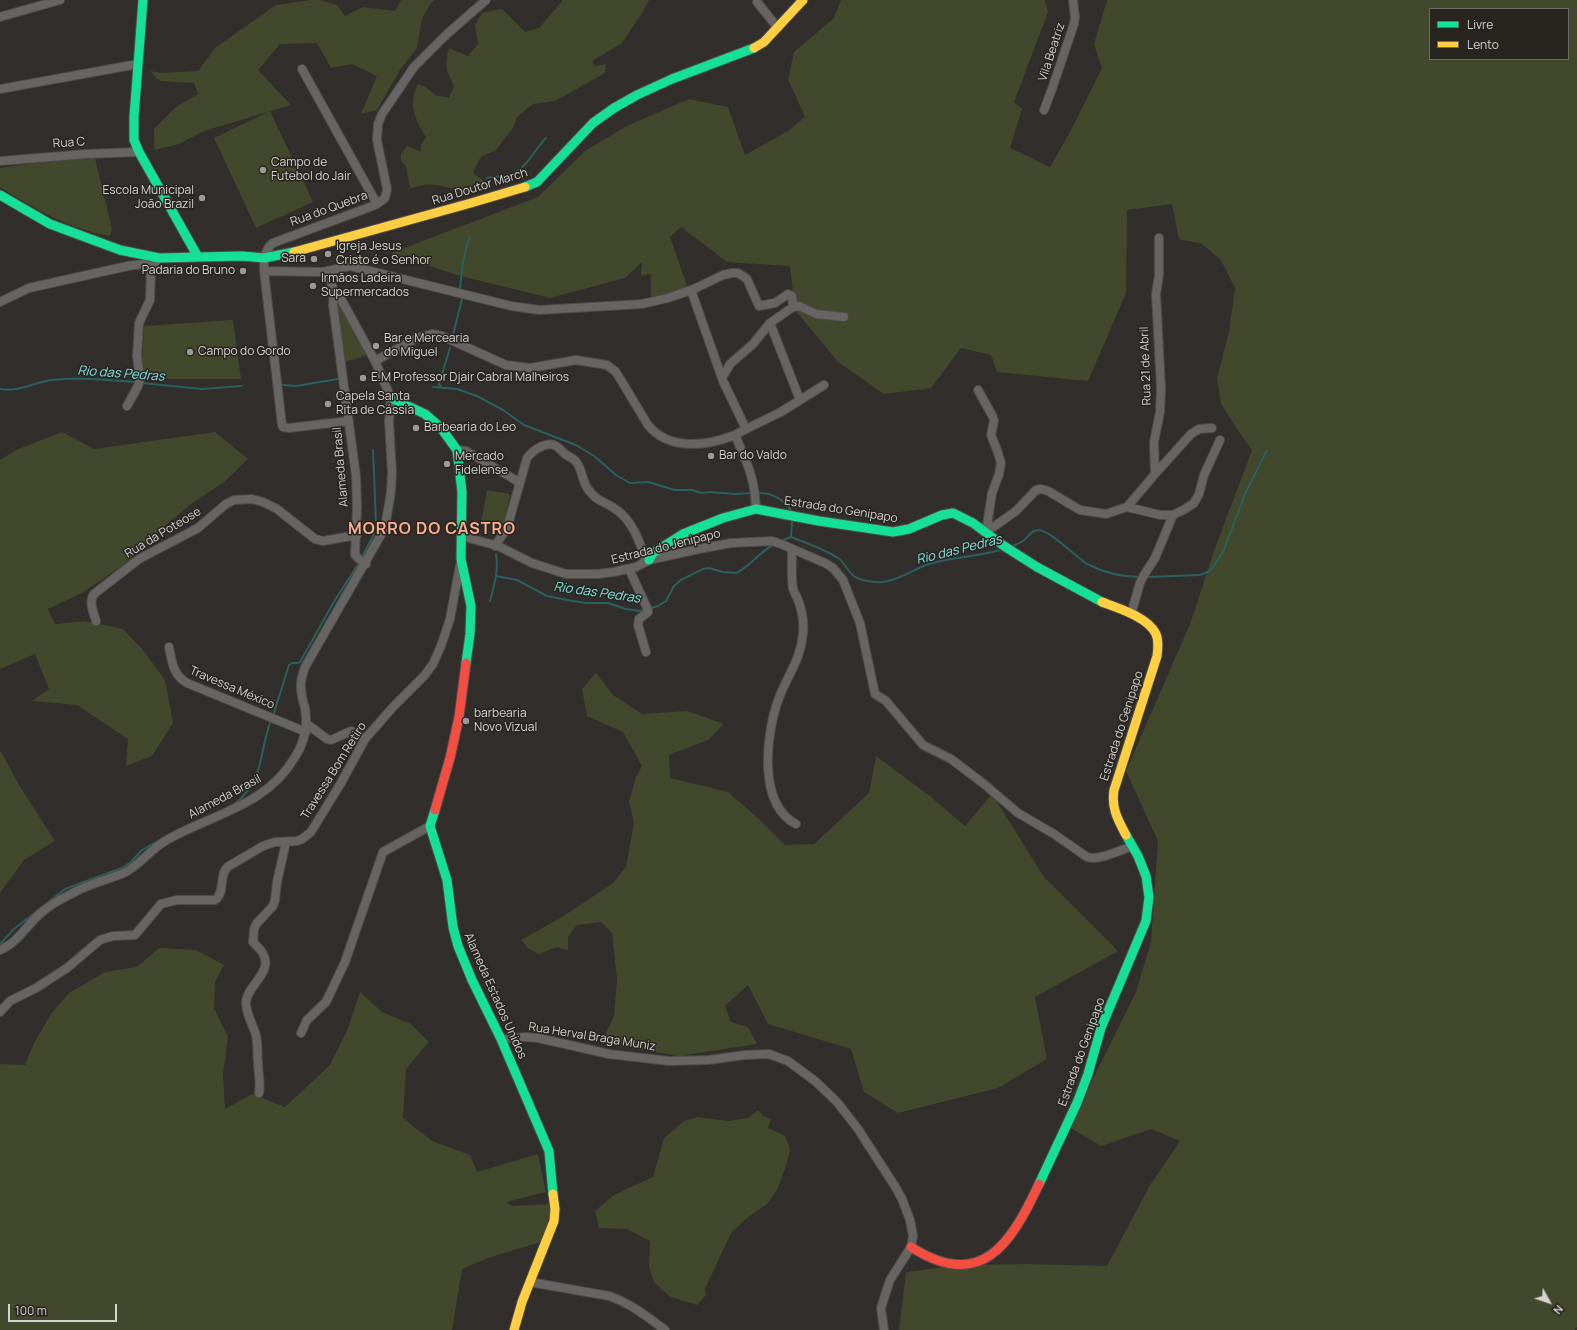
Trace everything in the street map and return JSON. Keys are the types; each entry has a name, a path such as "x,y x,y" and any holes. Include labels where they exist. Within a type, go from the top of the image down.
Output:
{"street":[{"path":"0,17 60,0"},
{"path":"143,0 134,140 139,152 198,257"},
{"name":"Rua do Quebra","path":"264,258 270,244 276,241 377,204 385,198 387,189 377,140 378,124 382,114 414,67 447,34 486,0"},
{"name":"Rua Doutor March","path":"0,195 50,224 120,250 159,258 242,256 264,258 289,253 516,190 537,182 593,123 603,115 672,78 750,50 764,42 803,0"},
{"name":"Vila Beatriz","path":"1044,110 1074,24 1075,12 1073,0"},
{"path":"757,2 778,28"},
{"path":"0,89 138,64"},
{"path":"302,69 377,204"},
{"name":"Rua C","path":"0,161 86,154 139,152"},
{"name":"Rua 21 de Abril","path":"1155,474 1154,442 1160,412 1161,388 1156,294 1159,275 1159,238"},
{"path":"128,406 139,383 137,356 139,323 150,300 151,266 159,258"},
{"path":"264,258 264,271 283,427 289,428 349,421"},
{"path":"0,302 29,288 128,266 143,264 151,266"},
{"path":"264,271 328,271 350,266 511,306 539,310 642,304 668,298 691,290 723,275 738,273 747,279 759,306 775,303 788,294 792,296 793,307"},
{"path":"306,728 300,688 305,667 366,564 382,533 389,508 392,472 389,421 391,398 375,361 337,301 328,271"},
{"path":"691,290 722,378 746,429"},
{"name":"Alameda Brasil","path":"337,301 356,476 357,535 355,555 366,564"},
{"path":"722,378 730,364 753,344 770,323 793,307 799,306 816,314 844,317"},
{"path":"770,323 800,400"},
{"path":"375,361 416,338 432,334 442,336 506,366 534,368 576,360 607,365 616,372 654,433 661,437 680,443 694,444 718,442 735,436 781,412 824,385"},
{"path":"978,390 993,417 994,421 991,435 1001,463 999,474 992,493 986,532"},
{"path":"301,1033 307,1020 326,1002 345,962 365,908 382,854 384,851 402,843 430,826 450,758 459,717 469,640 471,606 461,559 462,492 457,450 441,428 425,414 391,398"},
{"path":"986,532 1016,511 1036,490 1042,489 1048,491 1080,510 1094,513 1106,514 1127,507 1191,434 1199,429 1212,428"},
{"path":"735,436 752,476 756,509"},
{"path":"1127,507 1160,515 1173,515 1194,503 1199,494 1204,475 1220,440"},
{"path":"495,546 507,528 524,465 532,451 548,444 555,445 577,462 583,480 594,496 614,507 627,518 648,561"},
{"path":"457,450 466,451 519,482"},
{"name":"Rua da Poteose","path":"96,621 91,603 94,594 139,559 198,528 226,504 234,500 252,498 263,502 277,509 315,540 323,542 357,535"},
{"name":"Estrada do Genipapo","path":"648,561 653,553 661,546 683,534 723,518 756,509 819,521 893,532 902,532 943,514 952,513 964,518 986,532 1005,547 1055,577 1096,599 1140,619 1153,630 1157,636 1157,656 1114,788 1113,800 1113,808 1119,823 1144,868 1150,906 1146,921 1101,1028 1078,1100 1065,1131 1029,1204 1005,1242 995,1253 986,1259 969,1264 955,1265 944,1264 928,1258 911,1247"},
{"path":"1131,614 1142,579 1155,558 1173,515"},
{"name":"Estrada do Jenipapo","path":"461,536 495,546 532,562 566,574 598,574 629,569 648,561 699,549 731,543 772,541 825,563 833,568 843,580 860,623 876,694 886,702 923,745 951,759 984,784 1018,813 1054,834 1087,857 1092,859 1098,858 1133,846"},
{"path":"792,549 794,589 800,607 803,622 803,633 800,654 778,699 770,735 767,768 770,787 780,812 789,821 796,824"},
{"name":"Travessa Bom Retiro","path":"0,1012 10,1001 36,988 67,968 100,940 113,936 135,935 161,904 177,900 208,901 217,899 220,896 226,868 263,846 275,842 286,842 302,839 311,832 365,740 388,712 424,676 433,664 450,619 461,559"},
{"path":"629,569 648,610 648,612 639,620 638,624 646,652"},
{"name":"Travessa México","path":"169,647 172,665 176,673 187,683 306,728 327,739 331,740 351,731 365,740"},
{"name":"Alameda Brasil","path":"0,950 11,943 42,912 71,893 129,870 163,843 242,805 265,792 275,784 297,755 306,728"},
{"name":"Alameda Estados Unidos","path":"430,826 447,880 453,927 458,946 472,980 501,1039 549,1152 554,1221 522,1302 514,1330"},
{"path":"259,1093 258,1044 246,1004 250,990 263,972 265,960 262,952 253,942 254,929 261,917 273,906 286,842"},
{"name":"Rua Herval Braga Muniz","path":"501,1039 526,1037 538,1038 610,1054 668,1061 708,1060 758,1054 769,1054 788,1061 825,1089 858,1129 902,1199 910,1220 913,1236 911,1247"},
{"path":"884,1330 881,1308 884,1295 890,1280 911,1247"},
{"path":"530,1282 620,1299 665,1330"}],"green space":[{"path":"320,0 337,5 345,16 363,7 395,11 401,0 434,0 422,18 417,48 400,70 377,110 361,114 377,76 352,64 331,68 317,43 280,44 258,70 291,105 204,131 179,144 154,150 154,129 176,107 198,94 194,83 160,81 150,71 162,73 198,71 215,48 276,5"},
{"path":"563,0 649,0 622,43 592,61 595,66 606,64 605,73 555,101 533,104 517,117 513,128 495,151 482,156 473,173 490,186 467,195 452,189 434,185 423,185 410,189 406,166 401,161 401,154 407,146 421,152 421,145 426,137 416,118 413,105 413,98 418,84 426,87 435,95 449,98 454,86 449,76 446,63 449,48 468,56 478,44 475,25 482,13 502,9 525,32 539,28"},
{"path":"841,0 1045,0 1048,12 1014,102 1022,109 1010,148 1050,167 1070,132 1102,68 1094,44 1107,0 1577,0 1577,1327 1574,1330 899,1330 906,1272 961,1265 1027,1264 1107,1266 1150,1185 1180,1141 1151,1129 1101,1146 1069,1127 1136,992 1151,942 1158,841 1126,771 1190,624 1214,551 1252,450 1221,404 1217,378 1229,332 1235,288 1221,260 1202,244 1179,239 1172,204 1127,210 1126,293 1088,381 997,372 991,355 961,348 931,388 884,394 838,362 795,310 790,266 727,262 681,227 670,237 689,291 651,298 651,274 641,276 642,262 625,278 550,298 457,275 391,253 538,197 586,150 629,125 689,99 728,107 745,155 788,131 805,117 788,79 794,52 834,18"},
{"name":"Campo de Futebol do Jair","path":"270,111 313,202 256,228 214,138"},
{"path":"95,158 112,229 110,236 81,229 53,217 25,203 0,187 0,168 48,161"},
{"path":"339,301 369,355 341,363 335,303"},
{"name":"Campo do Gordo","path":"233,320 241,379 141,379 144,326"},
{"path":"62,432 94,449 215,432 248,459 224,482 191,504 166,525 148,545 119,568 82,593 48,609 55,624 85,621 123,629 143,650 165,680 173,723 152,756 126,766 128,739 77,705 32,701 49,689 35,654 0,669 0,460 16,450"},
{"path":"487,490 510,494 504,528 481,523"},
{"path":"596,673 613,695 642,714 687,711 724,724 708,740 669,755 670,778 728,792 758,818 785,845 814,844 869,793 876,756 931,797 965,826 992,794 1044,877 1118,951 1035,997 1047,1059 998,1088 898,1113 864,1092 851,1049 768,1024 748,985 725,1006 731,1022 748,1027 757,1044 679,1056 601,1043 614,1016 617,980 612,933 601,922 577,925 568,937 568,950 557,947 539,954 529,949 521,940 562,917 613,883 626,867 634,822 629,802 636,777 642,766 623,732 587,716 582,689"},
{"path":"0,752 55,841 24,860 0,893"},
{"path":"159,948 196,950 224,965 215,982 214,1008 228,1037 223,1075 225,1109 252,1094 285,1107 330,1065 348,1028 360,992 382,1012 411,1024 429,1042 406,1069 403,1118 432,1141 470,1155 477,1172 538,1154 546,1192 506,1202 512,1206 551,1204 544,1241 488,1258 462,1269 452,1330 0,1330 0,1064 25,1065 34,1043 51,1014 69,993 105,972 137,967"},
{"path":"758,1110 763,1116 771,1119 768,1128 785,1136 790,1149 787,1163 777,1190 767,1204 747,1218 731,1233 705,1289 706,1295 697,1305 669,1296 654,1282 649,1267 650,1241 627,1229 599,1228 595,1211 614,1195 653,1177 664,1138 684,1121 697,1117 728,1121 748,1118"}],"waterway":[{"path":"487,178 506,176 521,168 546,138"},
{"path":"460,288 463,261 469,237"},
{"path":"453,335 462,299"},
{"path":"441,387 439,384 450,348"},
{"name":"Rio das Pedras","path":"0,389 7,390 26,387 44,381 62,379 94,379 137,382"},
{"name":"Rio das Pedras","path":"283,385 296,386 338,379"},
{"name":"Rio das Pedras","path":"142,383 202,389 242,386"},
{"name":"Rio das Pedras","path":"433,387 457,389 477,396 503,410 524,425 576,445 594,456 616,475 630,483 648,482 675,490 693,490 701,493 752,493"},
{"path":"361,559 373,536 376,523 373,450"},
{"name":"Rio das Pedras","path":"1147,577 1200,575 1210,571 1223,552 1245,494 1267,450"},
{"name":"Rio das Pedras","path":"756,493 772,495 791,510"},
{"name":"Rio das Pedras","path":"791,537 792,520"},
{"name":"Rio das Pedras","path":"1012,546 1023,541 1034,531 1040,530 1053,537 1093,567 1120,575 1140,577"},
{"name":"Rio das Pedras","path":"781,541 791,537 815,546 838,558 857,578 877,582 895,579 929,564 1000,550"},
{"name":"Rio das Pedras","path":"651,608 666,601 674,586 681,580 703,569 709,568 723,572 736,573 746,567 763,551 773,545"},
{"name":"Rio das Pedras","path":"490,601 496,572 496,554"},
{"path":"273,716 289,665 300,662 335,600 359,563"},
{"name":"Rio das Pedras","path":"496,576 517,580 547,596 586,603 608,603 626,609 640,611 644,610"},
{"path":"235,804 248,791 255,779 271,720"},
{"path":"0,944 14,929 65,889 122,868 131,862 142,850 163,838"}],"traffic: fast":[{"path":"143,0 134,117 134,140 139,152 198,257"},
{"path":"525,187 537,182 593,123 614,108 637,95 672,79 754,48"},
{"path":"0,195 50,224 120,250 159,258 242,256 264,258 294,252"},
{"path":"391,398 425,414 441,428 457,450 462,492 461,559 471,606 470,634 466,663"},
{"path":"649,560 653,553 683,534 723,518 756,509 819,521 893,532 909,529 942,515 953,513 973,523 1004,546 1037,567 1102,602"},
{"path":"435,810 430,826 447,880 453,927 458,946 472,980 501,1039 549,1151 553,1194"},
{"path":"1039,1184 1077,1103 1088,1074 1101,1028 1146,921 1149,897 1146,876 1138,856 1126,835"}],"traffic: slow":[{"path":"754,48 764,42 803,0"},
{"path":"294,252 525,187"},
{"path":"1102,602 1140,618 1152,628 1156,634 1158,642 1157,656 1113,796 1114,808 1126,835"},
{"path":"514,1330 522,1302 554,1221 555,1209 553,1194"}],"traffic: jam":[{"path":"435,810 450,758 459,717 466,663"},
{"path":"911,1247 935,1260 957,1265 975,1263 991,1255 1005,1242 1017,1225 1039,1184"}],"place":[{"name":"Campo de Futebol do Jair","path":"263,170"},
{"name":"Escola Municipal João Brazil","path":"202,198"},
{"name":"Igreja Jesus Cristo é o Senhor","path":"328,254"},
{"name":"Sara","path":"314,259"},
{"name":"Padaria do Bruno","path":"243,271"},
{"name":"Irmãos Ladeira Supermercados","path":"313,286"},
{"name":"Bar e Mercearia do Miguel","path":"376,346"},
{"name":"Campo do Gordo","path":"190,352"},
{"name":"E.M Professor Djair Cabral Malheiros","path":"363,378"},
{"name":"Capela Santa Rita de Cássia","path":"328,404"},
{"name":"Barbearia do Leo","path":"416,428"},
{"name":"Bar do Valdo","path":"711,456"},
{"name":"Mercado Fidelense","path":"447,464"},
{"name":"barbearia Novo Vizual","path":"466,721"}],"district":[{"name":"MORRO DO CASTRO","path":"432,530"}]}
